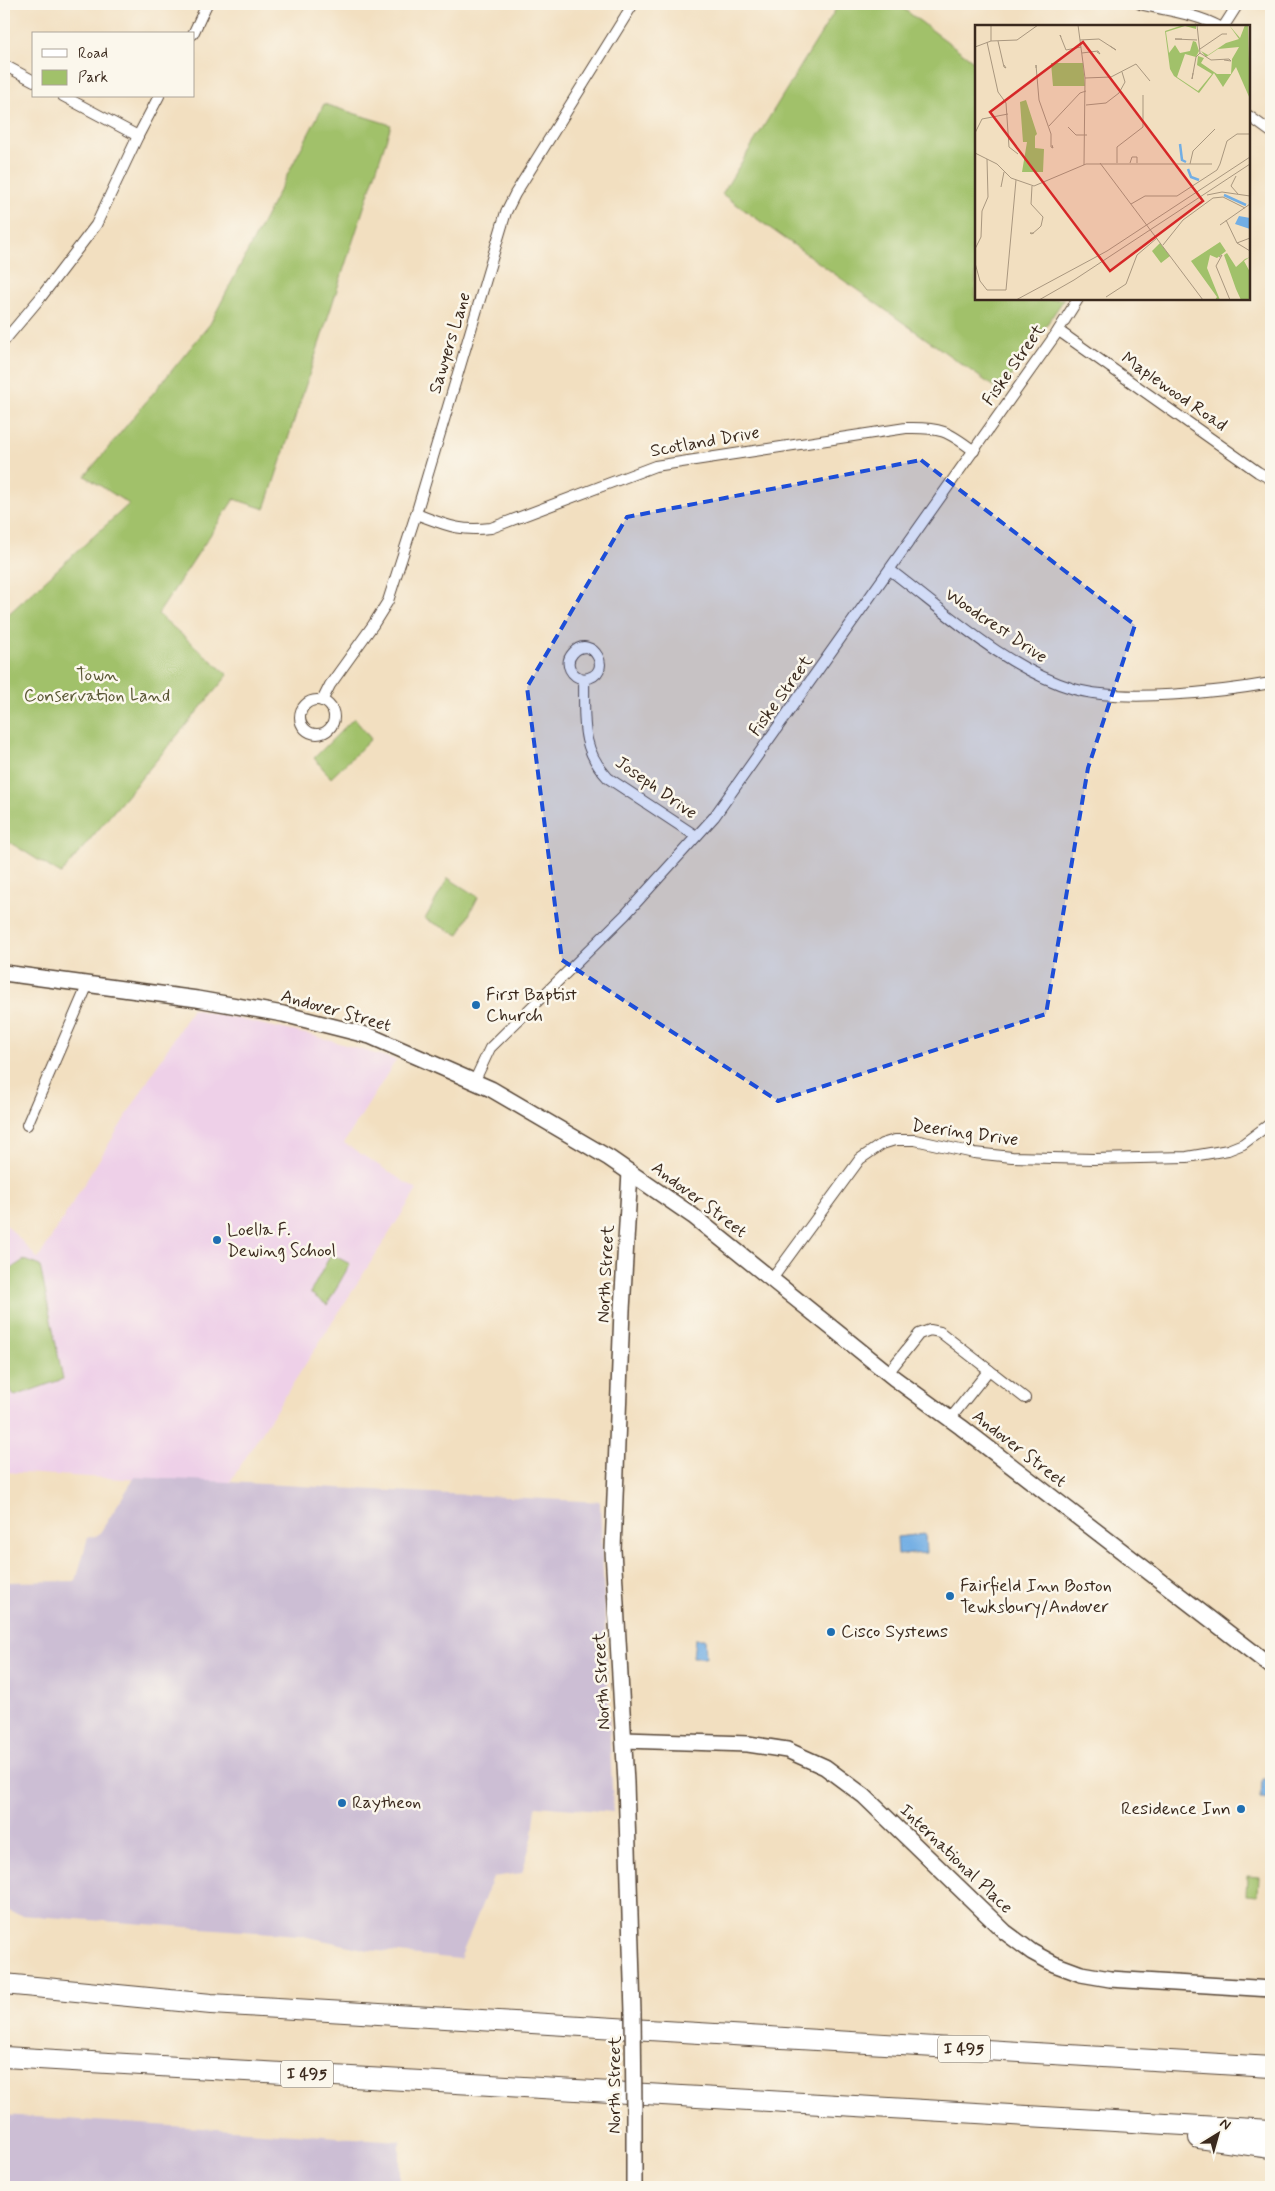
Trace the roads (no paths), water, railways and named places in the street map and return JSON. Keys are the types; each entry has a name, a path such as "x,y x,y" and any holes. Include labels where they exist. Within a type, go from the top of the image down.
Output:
{"highway":[{"name":"I 495","path":"4,1984 211,2004 1271,2067"},
{"name":"I 495","path":"4,2056 1271,2130"},
{"path":"1031,2117 1271,2148"}],"main road":[{"name":"Andover Street","path":"4,973 197,999 283,1014 370,1036 499,1094 609,1158 693,1216 888,1373 1271,1666"},
{"name":"North Street","path":"630,1172 622,1310 613,1550 624,1740 633,2013 634,2187"},
{"name":"International Place","path":"624,1740 748,1744 787,1750 801,1755 841,1778 864,1796 1005,1932 1032,1952 1054,1964 1081,1974 1110,1979 1271,1989"}],"street":[{"path":"194,32 207,4"},
{"name":"Sawyers Lane","path":"322,701 330,685 383,612 388,601 416,514 506,212 515,194 633,4"},
{"path":"1140,4 1189,14 1216,25"},
{"path":"1225,25 1238,4"},
{"path":"4,65 32,80"},
{"path":"67,98 138,136"},
{"path":"4,341 41,297 96,224 158,98"},
{"path":"1250,117 1271,132"},
{"name":"Fiske Street","path":"474,1082 490,1048 625,915 714,817 974,451 1058,331 1077,300"},
{"name":"Maplewood Road","path":"1058,331 1258,472 1271,479"},
{"name":"Scotland Drive","path":"416,514 451,527 471,530 490,528 655,466 906,428 929,427 943,430 974,451"},
{"name":"Woodcrest Drive","path":"890,570 1016,664 1044,678 1075,689 1135,695 1196,692 1271,683"},
{"name":"Joseph Drive","path":"584,679 585,735 588,747 599,768 608,778 696,836"},
{"path":"27,1125 88,984"},
{"name":"Deering Drive","path":"772,1279 860,1159 882,1144 895,1140 915,1140 974,1153 1012,1157 1093,1159 1187,1156 1228,1150 1243,1144 1271,1123"},
{"path":"888,1373 919,1334 930,1330 940,1332 1025,1398"},
{"path":"950,1419 989,1370"}],"water":[{"path":"925,1534 926,1553 898,1555 897,1537"},
{"path":"695,1639 705,1639 706,1657 693,1657"},
{"path":"1262,1779 1270,1779 1271,1799 1261,1798"}],"place":[{"name":"First Baptist Church","path":"476,1005"},
{"name":"Loella F. Dewing School","path":"217,1240"},
{"name":"Fairfield Inn Boston Tewksbury/Andover","path":"950,1596"},
{"name":"Cisco Systems","path":"831,1632"},
{"name":"Raytheon","path":"342,1803"},
{"name":"Residence Inn","path":"1241,1809"}],"park label":[{"name":"Town Conservation Land","path":"97,685"}]}
